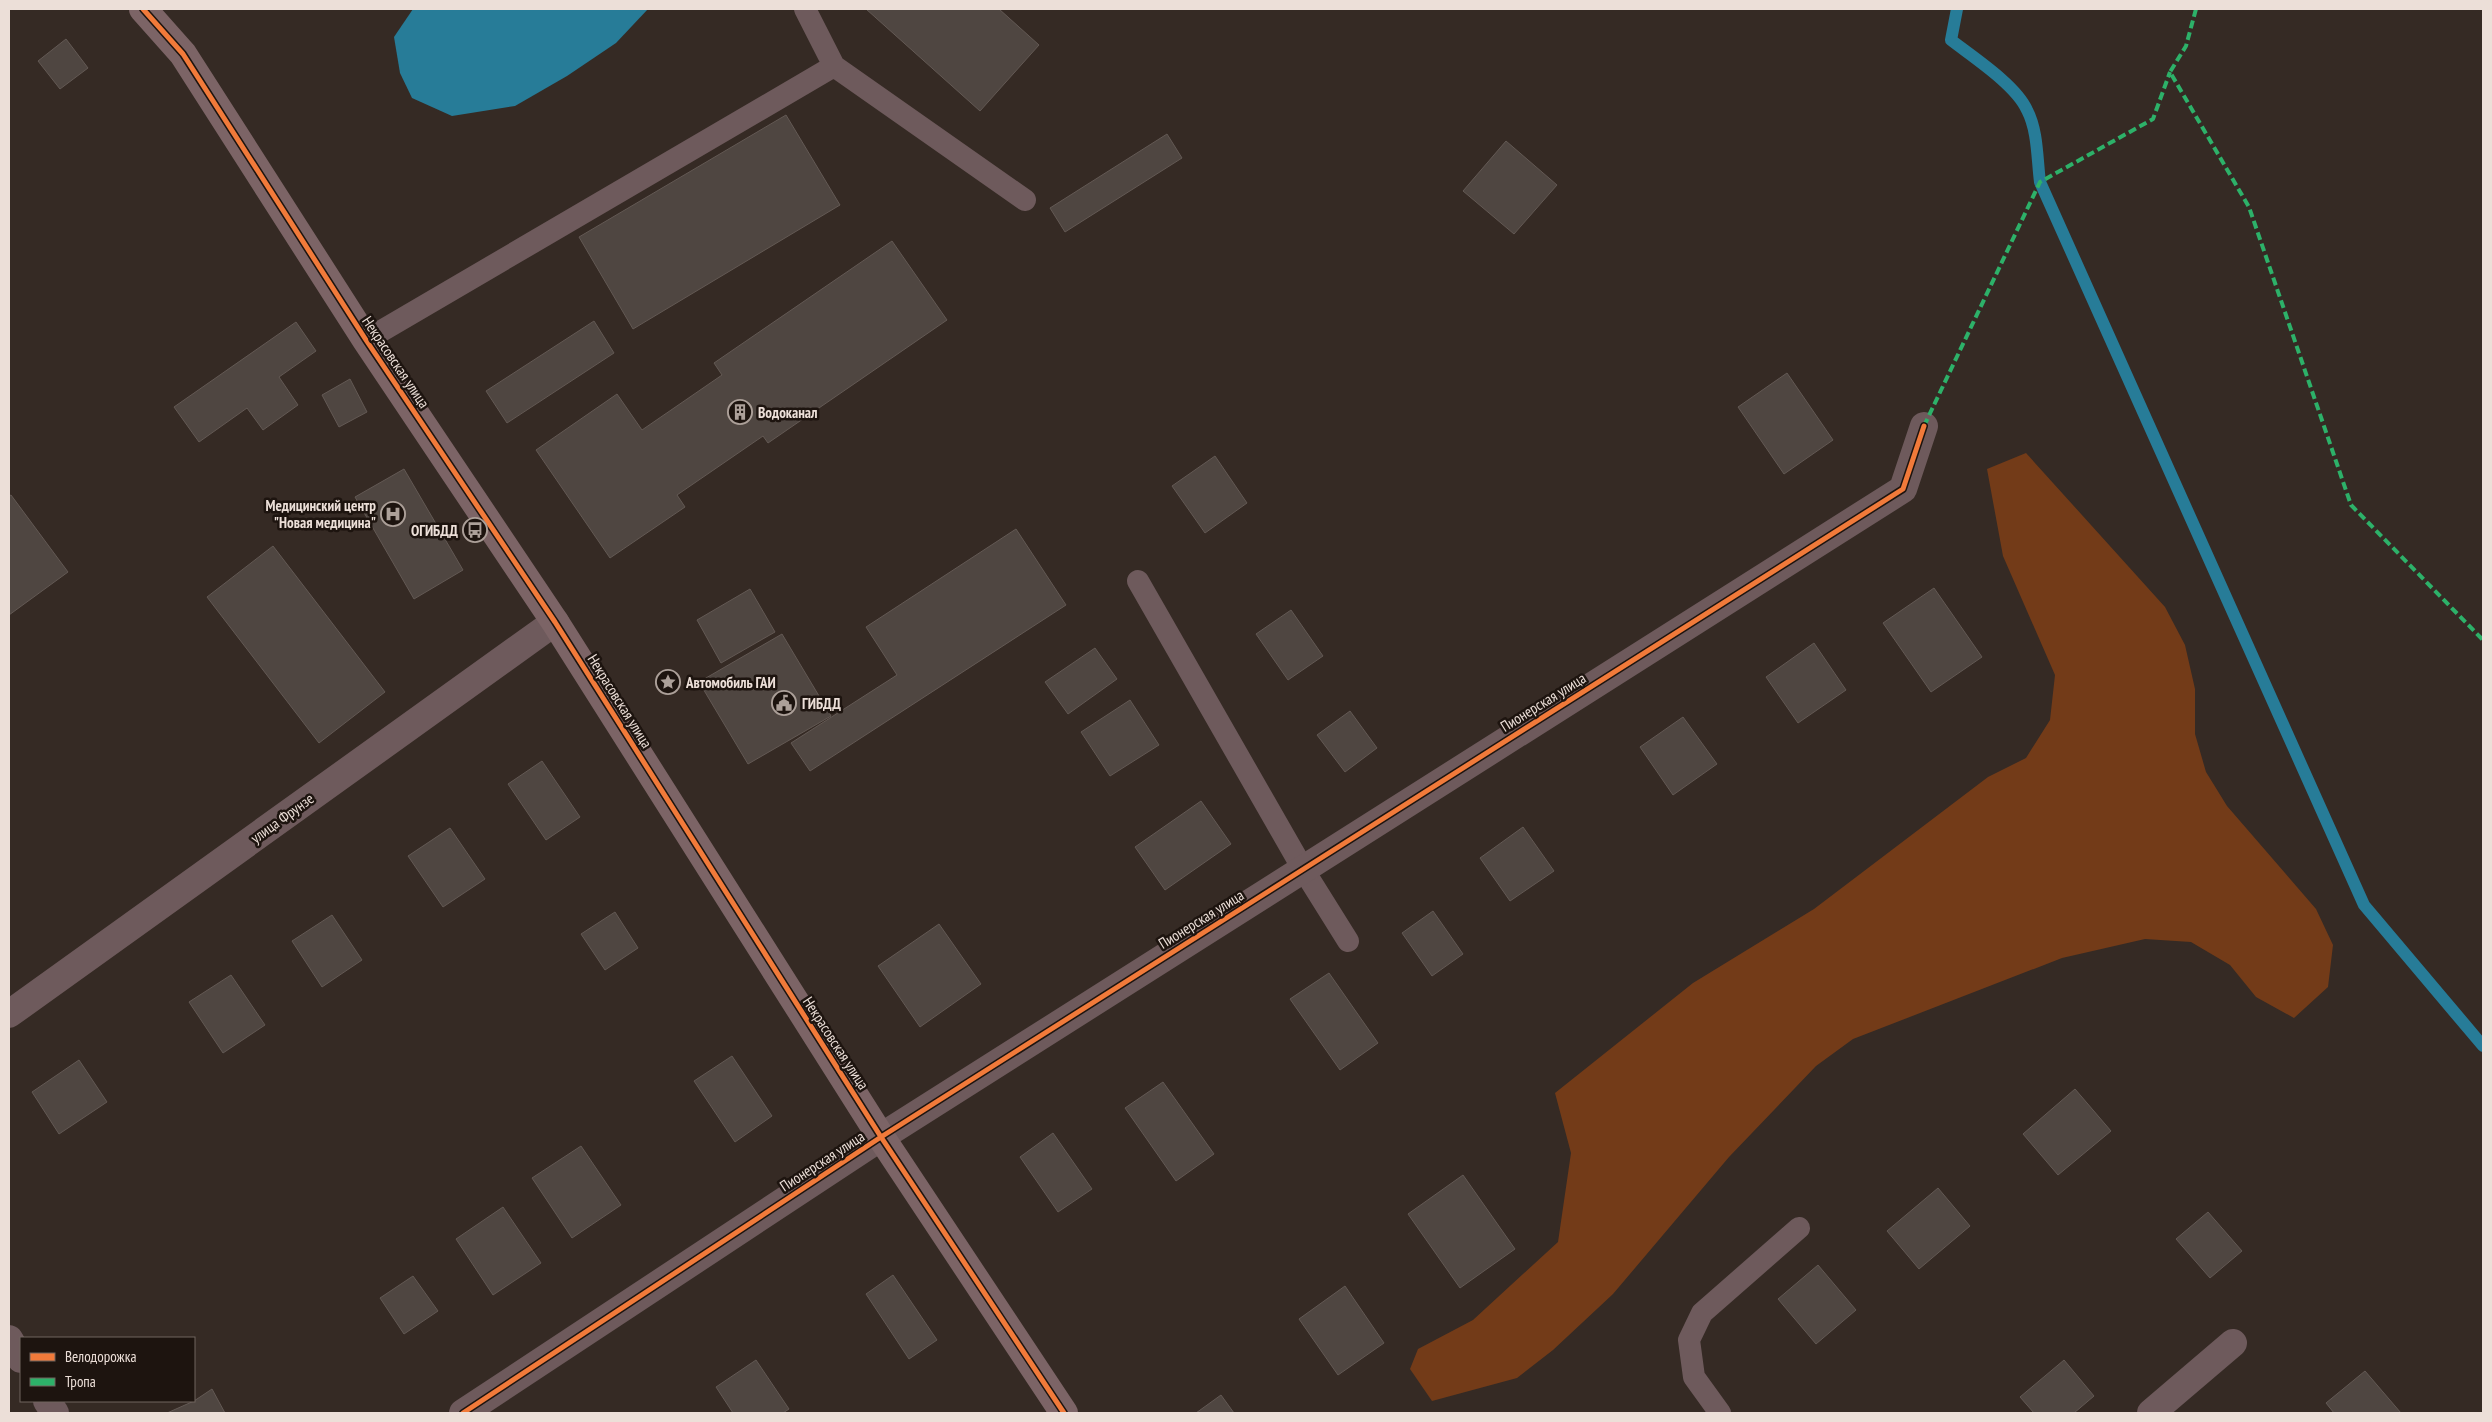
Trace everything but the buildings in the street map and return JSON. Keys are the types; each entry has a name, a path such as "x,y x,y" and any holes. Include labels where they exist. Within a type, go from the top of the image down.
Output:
{"street":[{"name":"Некрасовская улица","path":"143,9 183,54 366,340 555,622 881,1137 1064,1413"},
{"name":"Пионерская улица","path":"463,1413 881,1137 1903,489 1924,426"},
{"name":"улица Фрунзе","path":"9,1014 555,622"},
{"path":"9,1339 20,1357"},
{"path":"2151,1413 2233,1343"},
{"path":"48,1402 55,1413"}],"lane":[{"path":"805,9 834,66 1025,200"},
{"path":"366,340 834,66"},
{"path":"1138,581 1303,869 1348,941"},
{"path":"1720,1413 1694,1377 1689,1340 1702,1313 1798,1228"}],"shaded area":[{"path":"2026,453 2165,607 2185,645 2195,689 2195,734 2206,772 2227,806 2316,909 2333,945 2328,987 2294,1018 2256,997 2230,965 2191,942 2145,939 2062,958 1853,1039 1816,1066 1729,1157 1613,1294 1553,1350 1517,1378 1432,1401 1410,1369 1418,1349 1473,1320 1558,1242 1571,1153 1555,1093 1693,983 1814,909 1988,777 2026,758 2050,720 2055,675 2003,556 1987,469"}],"water":[{"path":"413,9 648,9 616,43 567,76 515,106 452,116 412,98 400,73 394,37"}],"waterway":[{"path":"1957,9 1951,40 2004,81 2014,91 2031,118 2040,182 2364,905 2483,1046"}],"marked path":[{"path":"2196,9 2186,46 2170,72 2249,207 2351,505 2483,640"},
{"path":"1924,426 2040,182 2153,119 2170,72"}],"cycle path":[{"path":"143,9 183,54 366,340 555,622 881,1137 1064,1413"},
{"path":"463,1413 881,1137 1903,489 1924,426"}],"place":[{"name":"Водоканал","path":"740,412"},
{"name":"Медицинский центр \"Новая медицина\"","path":"393,514"},
{"name":"ОГИБДД","path":"475,530"},
{"name":"Автомобиль ГАИ","path":"668,682"},
{"name":"ГИБДД","path":"784,703"}]}
